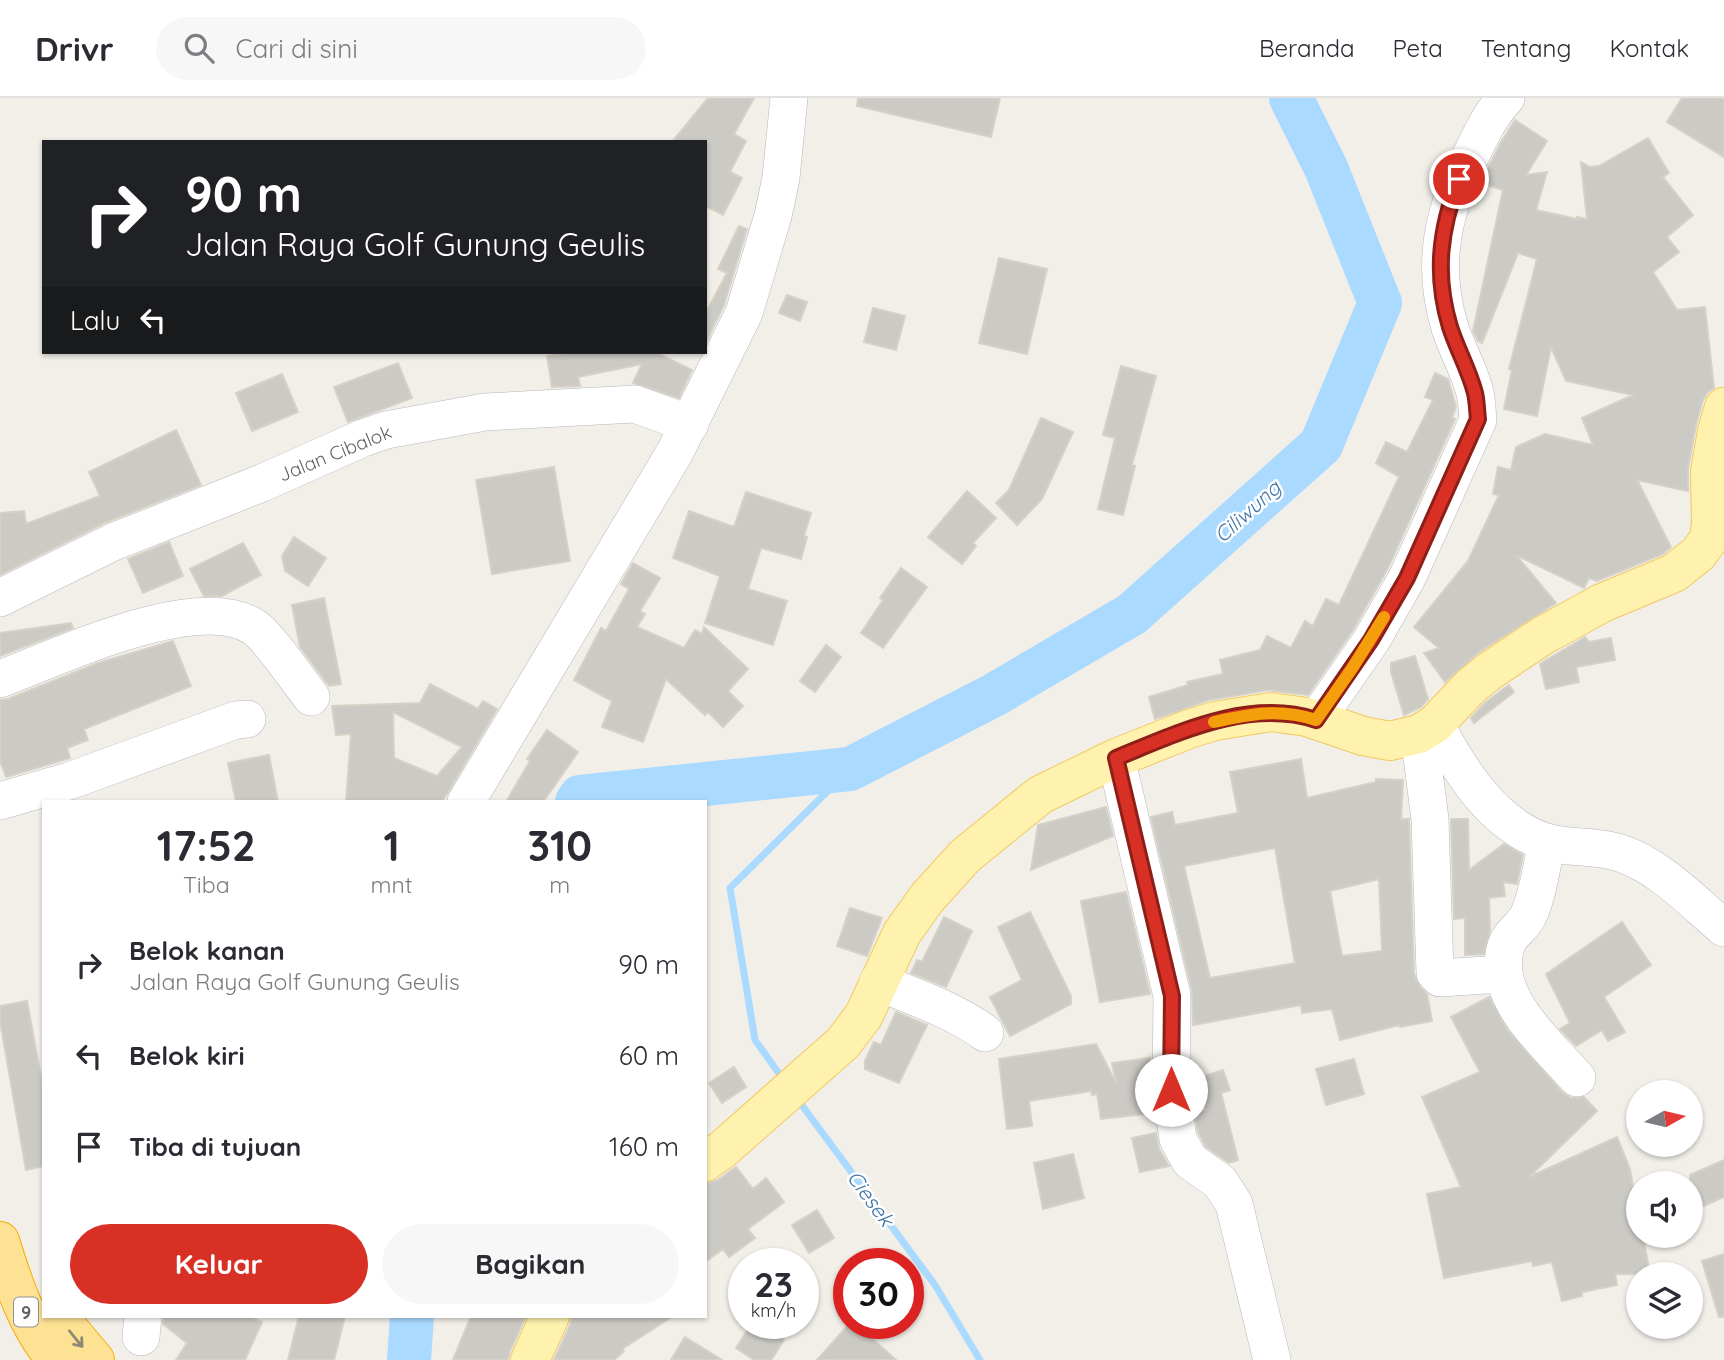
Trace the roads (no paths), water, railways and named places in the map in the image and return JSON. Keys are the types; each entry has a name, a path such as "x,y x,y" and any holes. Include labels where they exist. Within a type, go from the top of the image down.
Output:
{"highway":[{"name":"9","path":"6,1246 42,1291"},
{"name":"9","path":"6,1246 31,1325 43,1345 57,1360"},
{"name":"9","path":"60,1318 95,1360"}],"main road":[{"path":"714,1156 843,1043 858,1025 891,954 912,918 944,877 965,856 1040,795 1116,758 1215,721 1271,712 1287,713 1363,736 1391,740 1427,729 1471,686 1542,636 1602,603 1674,573 1698,554 1709,539 1710,472 1724,407"},
{"path":"530,1360 549,1318"}],"street":[{"path":"467,800 648,498 690,424 744,313 764,252 780,178 789,98"},
{"path":"1316,720 1359,659 1407,578 1478,419 1475,393 1450,327 1443,291 1441,251 1446,213 1459,179 1489,121 1506,98"},
{"name":"Jalan Cibalok","path":"0,598 113,542 262,484 386,430 485,412 635,404 690,424"},
{"path":"0,679 136,628 176,619 213,615 229,617 256,628 311,697"},
{"path":"0,801 69,781 236,720 247,719"},
{"path":"1427,729 1487,801 1520,831 1547,842 1610,850 1628,856 1668,881 1724,928"},
{"path":"1427,729 1435,973 1440,978 1502,974"},
{"path":"1116,758 1172,996 1171,1090 1178,1139 1190,1161 1220,1182 1234,1204 1272,1360"},
{"path":"1547,842 1530,914 1506,946 1502,974 1526,1021 1577,1078"},
{"path":"878,982 964,1020 985,1033"}],"waterway":[{"name":"Ciliwung","path":"578,800 580,797 850,769 994,695 1132,614 1321,445 1380,303 1326,168 1291,98"},
{"path":"783,1079 755,1040 730,888 850,769"},
{"name":"Ciesek","path":"798,1100 935,1285 980,1360"},
{"path":"409,1360 412,1318"}]}
